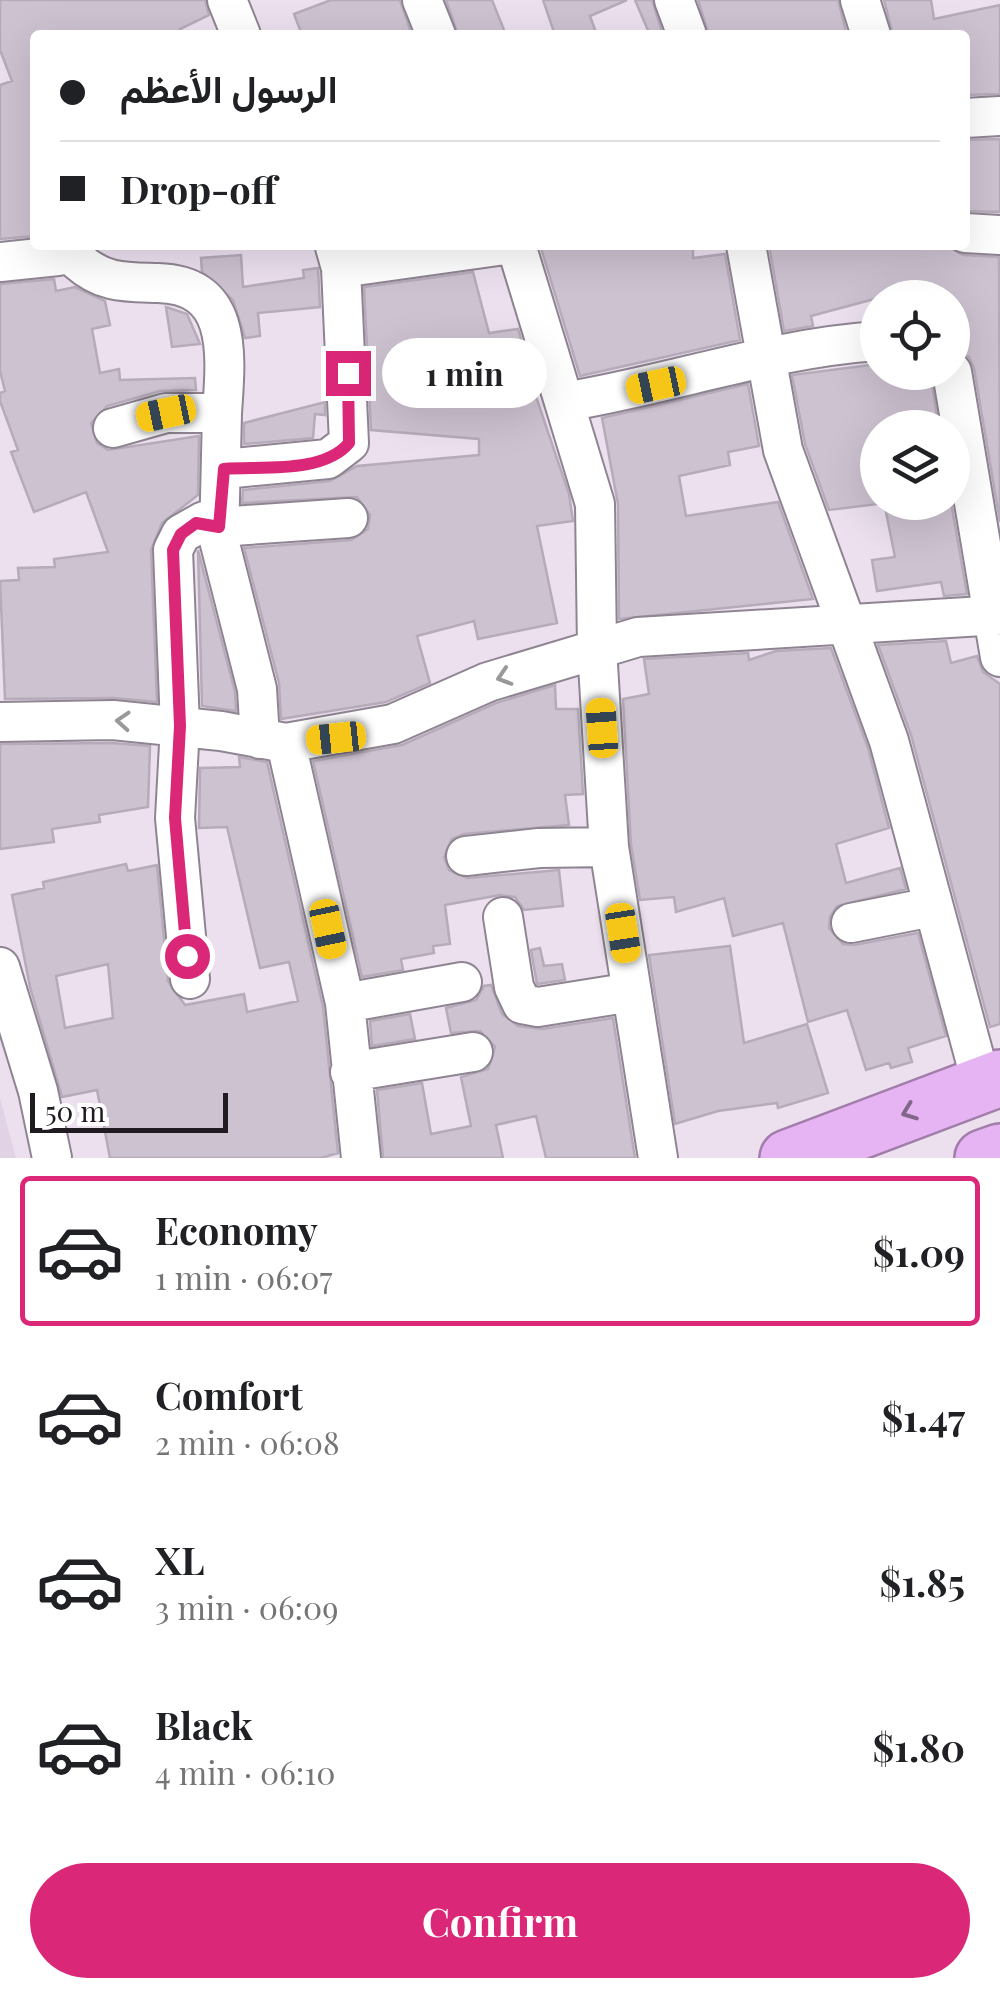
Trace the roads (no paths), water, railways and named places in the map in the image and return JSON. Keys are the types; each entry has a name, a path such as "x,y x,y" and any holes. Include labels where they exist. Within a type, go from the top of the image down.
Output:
{"highway":[{"path":"788,1158 991,1081"},
{"path":"983,1158 1000,1152"}],"street":[{"path":"227,0 239,30"},
{"path":"422,0 434,30"},
{"path":"674,0 686,30"},
{"path":"860,0 869,30"},
{"path":"970,118 1000,116"},
{"path":"970,233 1000,235"},
{"path":"0,262 58,256 69,250"},
{"path":"77,250 78,261 116,283 188,285 218,313 224,469 219,527 223,557 345,1003 361,1158"},
{"path":"224,469 328,459 349,443 337,257 435,250"},
{"path":"518,250 595,504 597,648 610,847 658,1158"},
{"path":"747,250 783,450 890,741 932,907 991,1081"},
{"path":"564,402 824,344 860,342"},
{"path":"955,390 1000,657"},
{"path":"114,428 166,413 222,414"},
{"path":"190,979 175,818 180,726 173,550 181,534 196,523 219,527 348,518"},
{"path":"0,722 112,720 274,741 393,724 488,682 597,648 674,632 996,616"},
{"path":"466,856 539,848 610,847"},
{"path":"851,923 932,907"},
{"path":"503,917 512,980 522,1004 538,1007 632,992"},
{"path":"0,967 36,1158"},
{"path":"345,1003 462,982"},
{"path":"10,1026 38,1090 52,1158"},
{"path":"350,1072 473,1052"}]}
